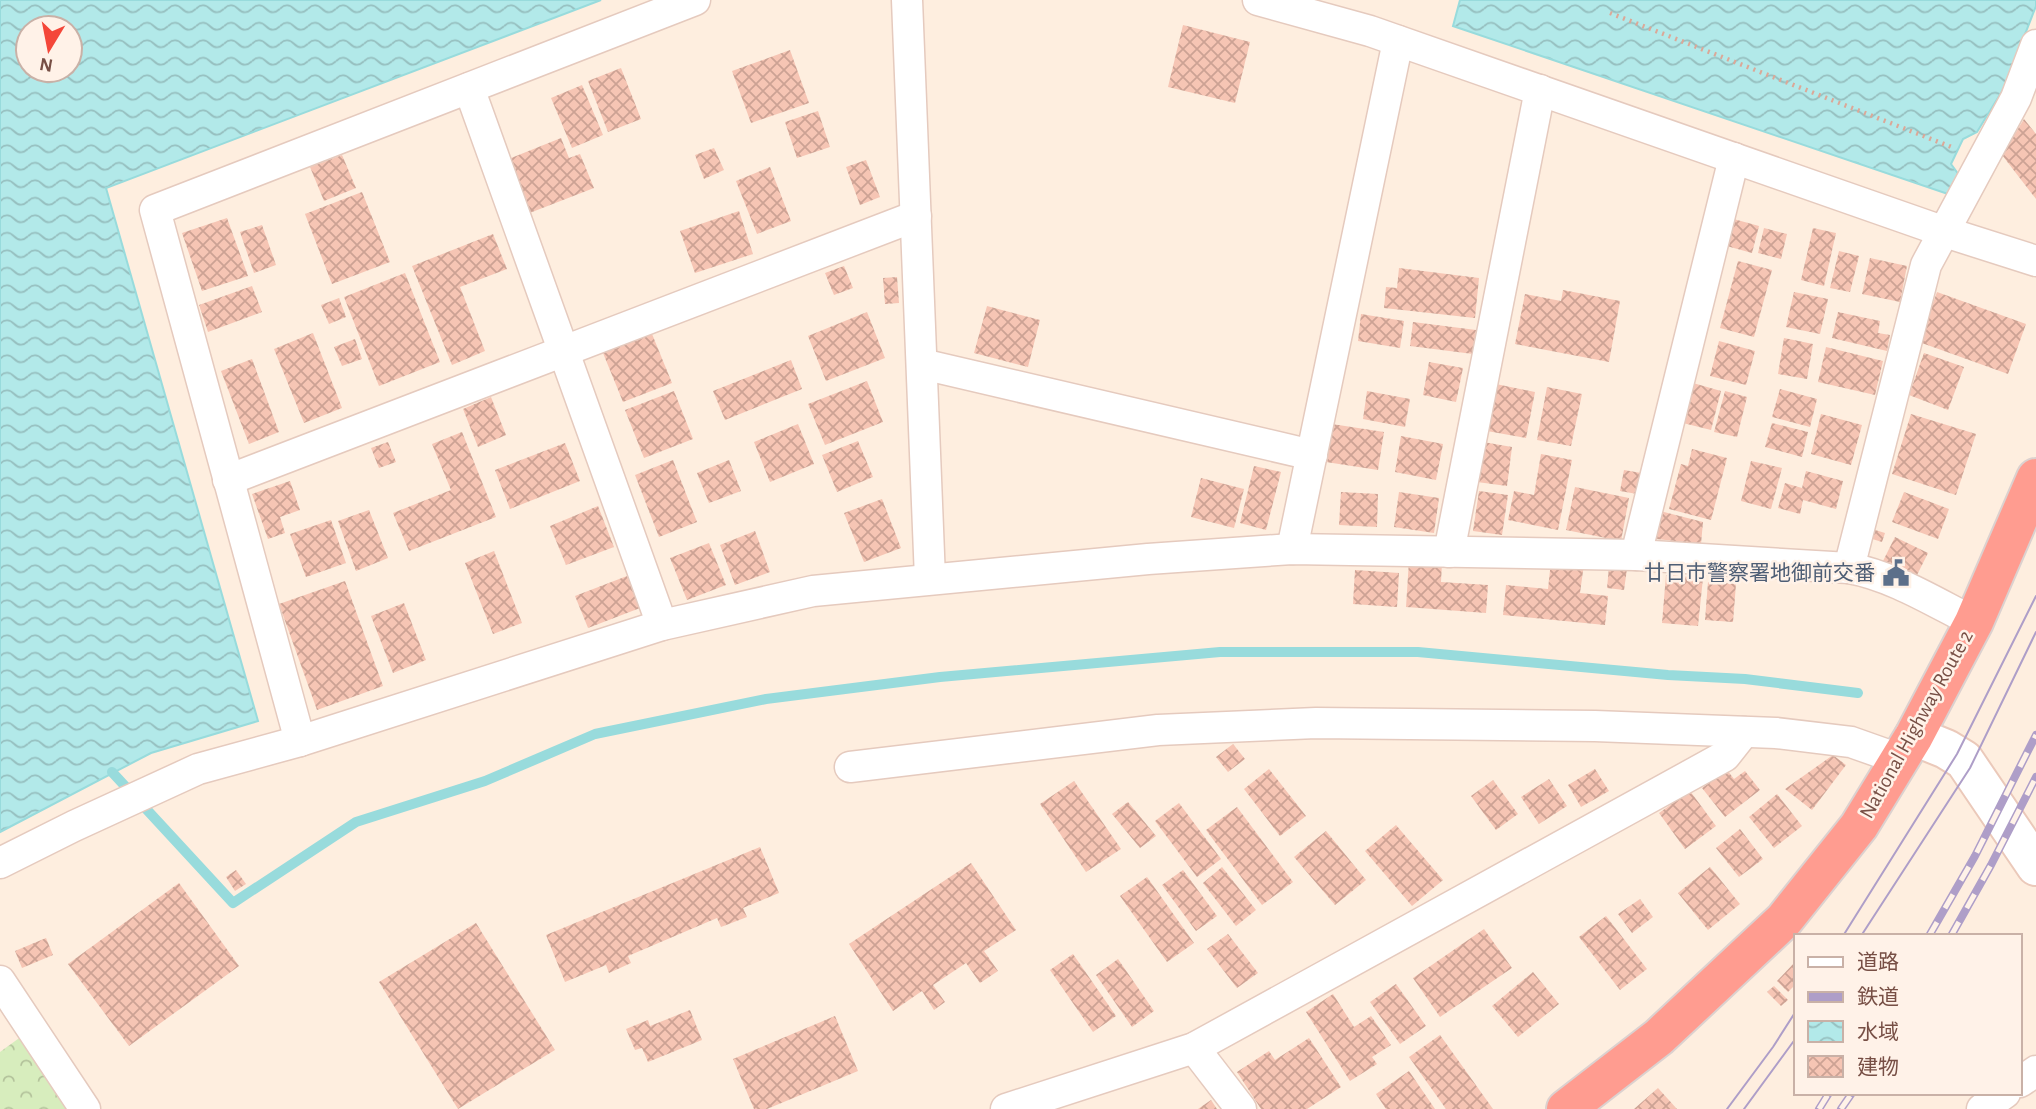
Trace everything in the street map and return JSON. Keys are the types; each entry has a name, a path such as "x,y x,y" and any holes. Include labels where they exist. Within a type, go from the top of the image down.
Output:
{"highway":[{"name":"National Highway Route 2","path":"1566,1109 1659,1037 1784,920 1859,825 1906,747 1974,622 2036,478"}],"street":[{"path":"300,741 155,210 695,0"},
{"path":"907,0 930,579"},
{"path":"1258,0 1370,31 1945,232 2036,261"},
{"path":"1292,549 1398,41"},
{"path":"1849,568 1926,265 2016,97 2036,45"},
{"path":"469,88 662,625"},
{"path":"1449,552 1540,90"},
{"path":"1636,555 1734,158"},
{"path":"229,480 916,216"},
{"path":"922,364 1312,455"},
{"path":"0,863 198,769 300,741 662,625 813,591 1148,559 1292,549 1636,555 1849,568 1869,572 1974,622"},
{"path":"850,767 1158,730 1316,723 1595,726 1776,733 1946,749 1964,760 2032,849"},
{"path":"1006,1109 1194,1048 1725,756 1744,732"},
{"path":"0,981 85,1109"},
{"path":"1194,1048 1241,1109"},
{"path":"1982,1109 2002,1095"}],"path":[{"path":"1610,13 1958,150"}],"green space":[{"path":"22,1036 72,1109 0,1109 0,1052"}],"water":[{"path":"0,0 601,0 106,188 258,721 151,753 0,832"},
{"path":"1460,0 2036,0 2036,6 2004,88 1977,132 1963,139 1951,164 1959,175 1948,194 1453,26"}],"building":[{"path":"1183,25 1250,42 1235,103 1168,87"},
{"path":"790,50 809,103 751,123 732,71"},
{"path":"621,68 641,119 608,132 588,81"},
{"path":"582,85 603,135 572,148 551,98"},
{"path":"818,111 830,147 797,158 785,122"},
{"path":"2024,119 2036,134 2036,199 2002,155"},
{"path":"561,138 569,158 580,154 594,188 527,214 506,160"},
{"path":"714,148 724,170 704,179 695,155"},
{"path":"342,155 356,188 324,201 310,167"},
{"path":"866,160 880,197 860,205 846,167"},
{"path":"770,167 791,221 757,234 736,181"},
{"path":"362,192 390,262 332,284 305,214"},
{"path":"739,211 753,254 695,273 680,231"},
{"path":"227,218 248,276 202,291 182,233"},
{"path":"1730,218 1759,226 1752,253 1723,245"},
{"path":"262,225 276,265 254,273 240,232"},
{"path":"1764,228 1787,234 1781,259 1758,253"},
{"path":"1813,228 1836,233 1824,286 1801,280"},
{"path":"493,234 507,269 460,287 485,351 452,365 412,266"},
{"path":"1839,251 1859,256 1850,292 1830,288"},
{"path":"1870,258 1907,266 1900,302 1862,294"},
{"path":"1738,261 1772,270 1754,337 1720,328"},
{"path":"844,266 853,288 834,295 825,273"},
{"path":"1399,268 1479,278 1475,318 1384,308 1386,287 1397,288"},
{"path":"405,273 440,362 379,386 344,297"},
{"path":"897,277 899,303 885,304 883,278"},
{"path":"252,286 262,312 208,332 199,305"},
{"path":"1563,290 1620,301 1609,362 1515,344 1525,294 1561,301"},
{"path":"1794,292 1828,299 1820,334 1786,327"},
{"path":"1937,292 2026,324 2008,374 1919,342"},
{"path":"339,298 346,317 329,324 321,305"},
{"path":"987,306 1040,320 1028,367 974,353"},
{"path":"867,312 885,358 826,381 808,336"},
{"path":"1838,312 1880,321 1878,333 1890,335 1887,351 1832,338"},
{"path":"1361,314 1404,321 1400,348 1358,341"},
{"path":"1413,322 1476,330 1473,354 1410,346"},
{"path":"313,333 342,408 304,423 274,349"},
{"path":"652,334 672,383 623,402 603,353"},
{"path":"1784,338 1813,344 1807,379 1778,374"},
{"path":"355,339 362,359 342,366 334,347"},
{"path":"1719,341 1755,351 1746,385 1710,376"},
{"path":"1826,347 1883,361 1875,395 1818,382"},
{"path":"1924,353 1964,367 1948,410 1909,395"},
{"path":"252,359 279,432 249,444 221,371"},
{"path":"791,360 802,389 725,420 713,391"},
{"path":"1429,362 1463,368 1456,402 1423,395"},
{"path":"867,381 883,422 825,445 808,404"},
{"path":"1693,383 1721,391 1711,430 1683,423"},
{"path":"1496,384 1535,392 1526,438 1487,431"},
{"path":"1547,387 1582,394 1571,446 1537,440"},
{"path":"1780,389 1817,399 1810,427 1772,417"},
{"path":"674,391 693,439 644,458 625,410"},
{"path":"1367,391 1410,399 1405,427 1363,419"},
{"path":"1725,391 1747,397 1737,437 1714,432"},
{"path":"491,397 506,435 478,447 463,409"},
{"path":"1821,414 1862,425 1851,465 1811,454"},
{"path":"1911,414 1976,434 1956,495 1892,474"},
{"path":"1772,423 1808,432 1802,457 1765,447"},
{"path":"798,424 814,464 770,482 754,442"},
{"path":"1332,424 1384,432 1378,470 1326,462"},
{"path":"462,432 496,517 409,551 393,513 451,490 432,444"},
{"path":"1401,436 1443,444 1436,480 1395,472"},
{"path":"858,441 873,477 837,492 822,455"},
{"path":"388,442 396,462 379,468 371,448"},
{"path":"1483,442 1512,447 1507,486 1477,482"},
{"path":"565,443 580,481 510,509 495,470"},
{"path":"1692,449 1727,458 1711,520 1669,509 1681,464 1688,466"},
{"path":"1541,454 1572,460 1558,530 1508,520 1514,491 1534,495"},
{"path":"673,460 697,522 659,537 635,475"},
{"path":"729,460 741,491 709,503 697,473"},
{"path":"1751,461 1782,468 1771,509 1741,501"},
{"path":"1254,466 1281,472 1266,530 1240,523"},
{"path":"1624,470 1641,473 1637,494 1620,491"},
{"path":"1806,471 1843,481 1836,509 1803,500 1800,514 1778,508 1785,483 1802,488"},
{"path":"1201,478 1244,489 1234,528 1191,517"},
{"path":"290,481 300,510 280,517 285,533 268,539 252,494"},
{"path":"1575,487 1629,498 1621,541 1566,530"},
{"path":"1479,491 1508,495 1502,535 1473,531"},
{"path":"1341,492 1378,494 1377,527 1339,525"},
{"path":"1399,492 1439,498 1434,533 1394,527"},
{"path":"1904,492 1949,509 1938,539 1892,522"},
{"path":"882,499 901,548 864,562 844,513"},
{"path":"598,506 614,547 566,565 550,526"},
{"path":"369,510 388,558 356,571 338,521"},
{"path":"1660,511 1703,522 1701,544 1657,539"},
{"path":"331,520 346,563 306,577 290,534"},
{"path":"1872,529 1885,533 1882,542 1869,538"},
{"path":"755,531 770,572 735,585 720,545"},
{"path":"1895,537 1928,553 1916,577 1883,561"},
{"path":"709,543 726,585 687,600 670,558"},
{"path":"494,551 522,623 493,634 465,563"},
{"path":"1409,560 1442,563 1441,582 1488,585 1486,613 1406,607"},
{"path":"1551,561 1584,564 1580,593 1608,596 1605,625 1503,615 1506,585 1548,589"},
{"path":"1609,567 1627,569 1624,590 1607,588"},
{"path":"1355,570 1399,573 1397,607 1353,604"},
{"path":"1666,575 1703,578 1698,626 1662,623"},
{"path":"627,576 640,608 588,628 575,596"},
{"path":"345,581 383,686 317,710 279,604"},
{"path":"1708,582 1736,584 1733,622 1705,620"},
{"path":"404,603 426,660 393,673 371,616"},
{"path":"1233,744 1245,759 1228,772 1216,757"},
{"path":"1833,755 1846,765 1812,810 1785,789"},
{"path":"1269,769 1306,816 1280,836 1244,789"},
{"path":"1595,769 1609,791 1581,807 1568,785"},
{"path":"1727,770 1734,779 1745,771 1760,790 1725,817 1702,788"},
{"path":"1549,779 1567,806 1539,824 1521,797"},
{"path":"1493,780 1518,814 1496,830 1471,796"},
{"path":"1074,781 1121,849 1086,872 1040,804"},
{"path":"1690,791 1716,826 1685,849 1659,813"},
{"path":"1777,794 1802,826 1774,848 1749,817"},
{"path":"1128,802 1156,836 1140,848 1112,814"},
{"path":"1179,803 1221,859 1197,877 1155,821"},
{"path":"1237,807 1293,882 1262,905 1206,830"},
{"path":"1396,825 1443,880 1412,906 1365,851"},
{"path":"1740,829 1763,859 1739,877 1716,848"},
{"path":"1326,831 1366,880 1335,905 1294,857"},
{"path":"760,847 779,893 743,908 747,917 721,927 717,918 628,956 631,963 609,973 606,965 565,982 546,935"},
{"path":"971,863 1016,930 984,951 998,971 980,983 966,963 933,985 945,1002 934,1010 922,991 893,1011 849,944"},
{"path":"1222,867 1256,910 1236,926 1203,883"},
{"path":"1710,867 1740,904 1708,930 1678,893"},
{"path":"236,870 246,884 235,891 226,877"},
{"path":"1183,870 1217,916 1196,931 1162,885"},
{"path":"1147,877 1194,943 1167,962 1120,896"},
{"path":"179,883 239,966 129,1046 68,964"},
{"path":"1640,899 1653,917 1632,933 1618,914"},
{"path":"1606,916 1647,969 1620,990 1579,937"},
{"path":"476,923 555,1050 458,1109 379,982"},
{"path":"1484,929 1512,968 1440,1017 1413,978"},
{"path":"1228,934 1258,973 1237,988 1207,949"},
{"path":"46,938 53,955 22,968 15,951"},
{"path":"1073,954 1116,1016 1093,1032 1050,970"},
{"path":"1118,959 1154,1011 1132,1027 1096,975"},
{"path":"1794,963 1794,986 1788,992 1777,981"},
{"path":"1533,972 1559,1004 1518,1037 1492,1006"},
{"path":"1396,984 1426,1026 1400,1044 1370,1002"},
{"path":"1774,986 1788,1000 1781,1006 1767,992"},
{"path":"1333,994 1354,1027 1371,1016 1391,1045 1372,1057 1377,1064 1350,1081 1306,1012"},
{"path":"690,1010 702,1040 648,1062 642,1048 635,1050 626,1029 648,1020 650,1026"},
{"path":"835,1016 858,1071 767,1109 754,1109 733,1059"},
{"path":"1440,1035 1493,1109 1446,1109 1409,1057"},
{"path":"1309,1038 1341,1087 1307,1109 1261,1109 1237,1072 1269,1051 1275,1060"},
{"path":"1409,1071 1435,1109 1386,1109 1376,1094"},
{"path":"1658,1088 1677,1109 1634,1109"},
{"path":"1211,1100 1217,1109 1198,1109"}],"waterway":[{"path":"112,772 233,903 356,822 485,781 595,734 766,699 940,677 1220,652 1418,652 1668,675 1745,679 1858,693"}],"tram line":[{"path":"1844,934 1957,754 2036,596"},
{"path":"1862,934 1970,768 2036,632"},
{"path":"1727,1109 1794,1014"},
{"path":"1744,1109 1794,1041"}],"railway":[{"path":"1930,934 1975,856 2036,735"},
{"path":"1952,934 2036,777"},
{"path":"1819,1109 1828,1095"},
{"path":"1841,1109 1851,1095"}],"place":[{"name":"廿日市警察署地御前交番","path":"1896,573"}]}
